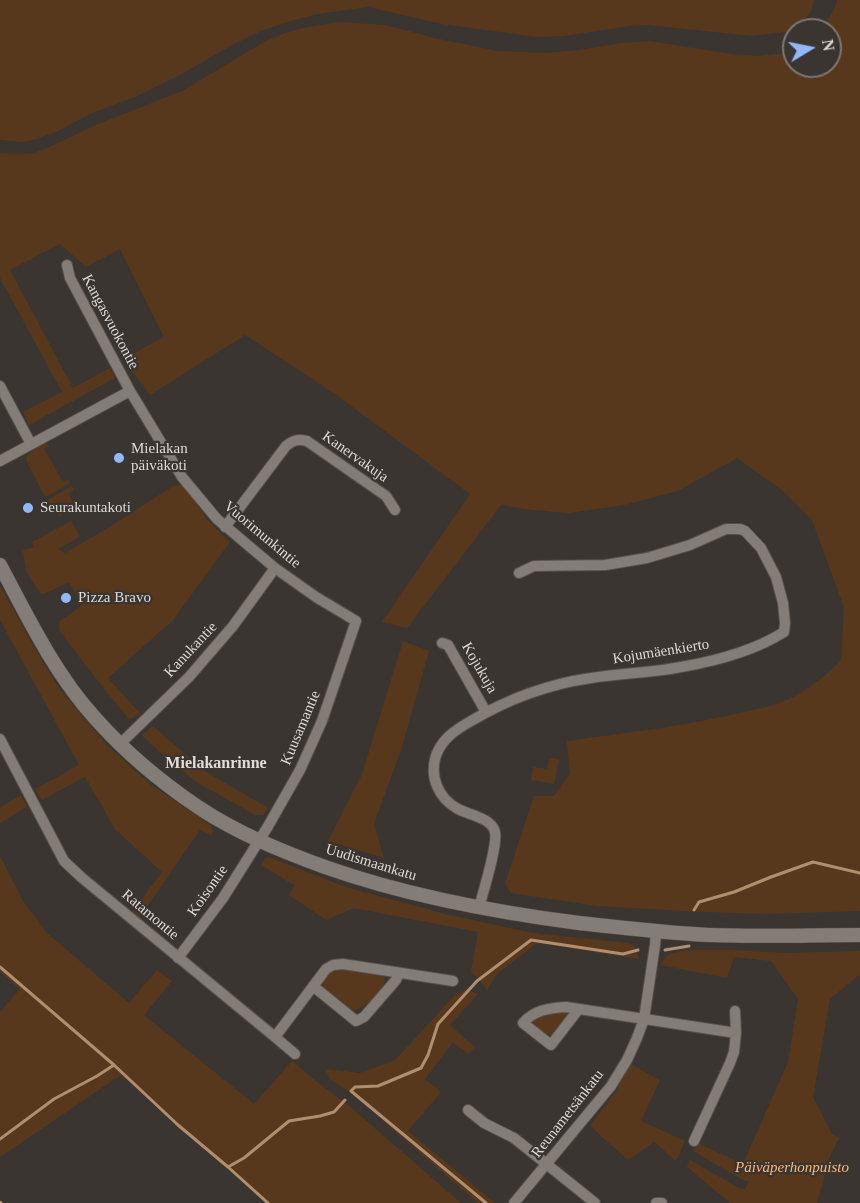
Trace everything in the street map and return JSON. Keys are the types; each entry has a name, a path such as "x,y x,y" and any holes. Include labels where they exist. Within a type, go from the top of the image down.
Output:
{"street":[{"name":"Kangasvuokontie","path":"68,265 70,278 130,391"},
{"path":"0,386 31,444"},
{"path":"0,461 130,391"},
{"name":"Vuorimunkintie","path":"130,391 182,477 225,527 275,568 316,597 356,621"},
{"name":"Kanervakuja","path":"225,527 286,446 292,441 299,440 307,441 386,496 395,510"},
{"name":"Kojumäenkierto","path":"479,908 496,834 492,826 484,820 450,804 437,788 434,770 438,751 449,735 486,712 534,692 590,678 682,667 724,657 766,642 784,632 783,603 776,577 761,548 745,531 740,529 726,529 690,545 647,558 605,565 534,566 519,573"},
{"name":"Uudismaankatu","path":"0,565 58,669 81,701 120,744 157,776 199,807 260,841 308,861 404,891 479,908 542,918 656,932 710,935 860,935"},
{"name":"Kanukantie","path":"120,744 189,677 234,626 275,568"},
{"name":"Kuusamantie","path":"260,841 311,747 332,694 356,621"},
{"name":"Kojukuja","path":"442,643 448,645 486,712"},
{"name":"Ratamontie","path":"0,740 64,861 295,1054"},
{"name":"Koisontie","path":"178,958 223,898 260,841"},
{"name":"Reunametsänkatu","path":"514,1203 611,1086 627,1060 644,1019 656,932"},
{"path":"275,1037 326,969 333,965 342,964 453,981"},
{"path":"313,986 356,1021 364,1017 396,980 399,973"},
{"path":"578,1010 551,1045 523,1023 535,1013 550,1008 566,1007 736,1033"},
{"path":"694,1141 734,1052 735,1011"},
{"path":"468,1110 484,1123 514,1138 595,1203"},
{"path":"656,1203 662,1203"}],"green space":[{"path":"0,0 814,0 811,11 806,18 782,18 782,32 751,36 649,25 537,37 442,24 368,7 318,14 261,31 180,75 137,96 90,114 58,131 21,142 0,140"},
{"path":"837,0 860,0 860,911 767,914 704,912 597,906 511,893 505,884 534,796 554,796 570,774 567,741 698,722 771,705 789,699 810,686 841,660 844,607 812,520 783,491 737,458 678,491 624,505 568,513 501,505 407,628 382,622 470,494 335,394 245,335 150,395 123,359 164,337 120,249 86,267 60,244 10,270 73,388 110,368 115,378 29,425 23,412 62,392 0,278 0,153 32,153 45,149 96,125 182,91 264,42 302,28 339,22 386,25 434,38 498,51 547,53 649,41 731,54 758,56 782,54 782,78 842,78 842,18 829,18"},
{"path":"45,444 50,445 44,449 63,482 68,479 70,483 45,497 26,458 34,449"},
{"path":"181,485 186,488 208,521 230,542 173,620 108,678 140,713 133,718 128,718 60,631 59,622 82,605 69,582 44,594 40,593 26,571 23,550 34,547 32,542 71,521 80,537 58,549 65,553 173,486"},
{"path":"72,486 74,490 68,493 76,507 60,516 57,509 53,511 47,500"},
{"path":"0,586 62,692 108,746 150,784 212,826 212,836 200,830 140,917 133,911 162,872 115,829 85,777 42,800 35,789 79,765 0,620"},
{"path":"403,641 429,651 402,747 374,824 384,858 328,841 362,774"},
{"path":"153,726 203,770 268,808 263,815 255,815 198,783 164,756 142,735"},
{"path":"549,758 559,759 554,784 531,780 533,767 547,769"},
{"path":"21,795 27,807 0,823 0,807"},
{"path":"0,856 23,901 47,933 129,1003 157,970 172,981 144,1015 254,1104 292,1061 347,1104 461,1203 268,1203 121,1075 0,1157 0,1012 20,989 0,972"},
{"path":"269,857 346,887 445,914 533,933 629,943 635,948 639,959 537,943 496,975 487,990 471,972 478,932 354,908 326,920 289,895 295,886 262,865 265,858"},
{"name":"Päiväperhonpuisto","path":"734,950 784,953 860,951 860,974 830,999 813,1097 832,1134 839,1138 824,1169 824,1179 817,1203 730,1203 687,1167 690,1160 739,1188 745,1189 749,1182 693,1151 698,1143 743,1164 788,1062 798,999 771,961 734,957 727,978 660,965 668,955 676,952"},
{"path":"346,968 382,974 385,979 376,996 357,1010 346,1006 322,987 322,978 328,972"},
{"path":"466,989 478,994 450,1025 475,1047 468,1054 453,1042 425,1079 441,1092 408,1131 495,1203 478,1203 354,1095 330,1079 325,1069 360,1073 395,1060 454,996"},
{"path":"560,1012 567,1013 567,1018 552,1036 534,1024 538,1017"},
{"path":"630,1064 660,1080 641,1121 685,1141 676,1161 654,1142 628,1160 590,1126 617,1090"}],"waterway":[{"path":"694,910 699,902 734,892 813,862 860,873"},
{"path":"486,1203 351,1091 355,1087 378,1086 421,1068 428,1055 438,1024 477,981 531,940 623,954 638,950"},
{"path":"665,950 689,946"},
{"path":"0,967 114,1065"},
{"path":"0,1139 54,1099 114,1065 178,1125 228,1167 244,1158 289,1121 334,1112 345,1100"},
{"path":"228,1167 268,1203"}],"place":[{"name":"Mielakan päiväkoti","path":"119,458"},
{"name":"Seurakuntakoti","path":"28,508"},
{"name":"Pizza Bravo","path":"66,598"}],"district":[{"name":"Mielakanrinne","path":"216,764"}]}
